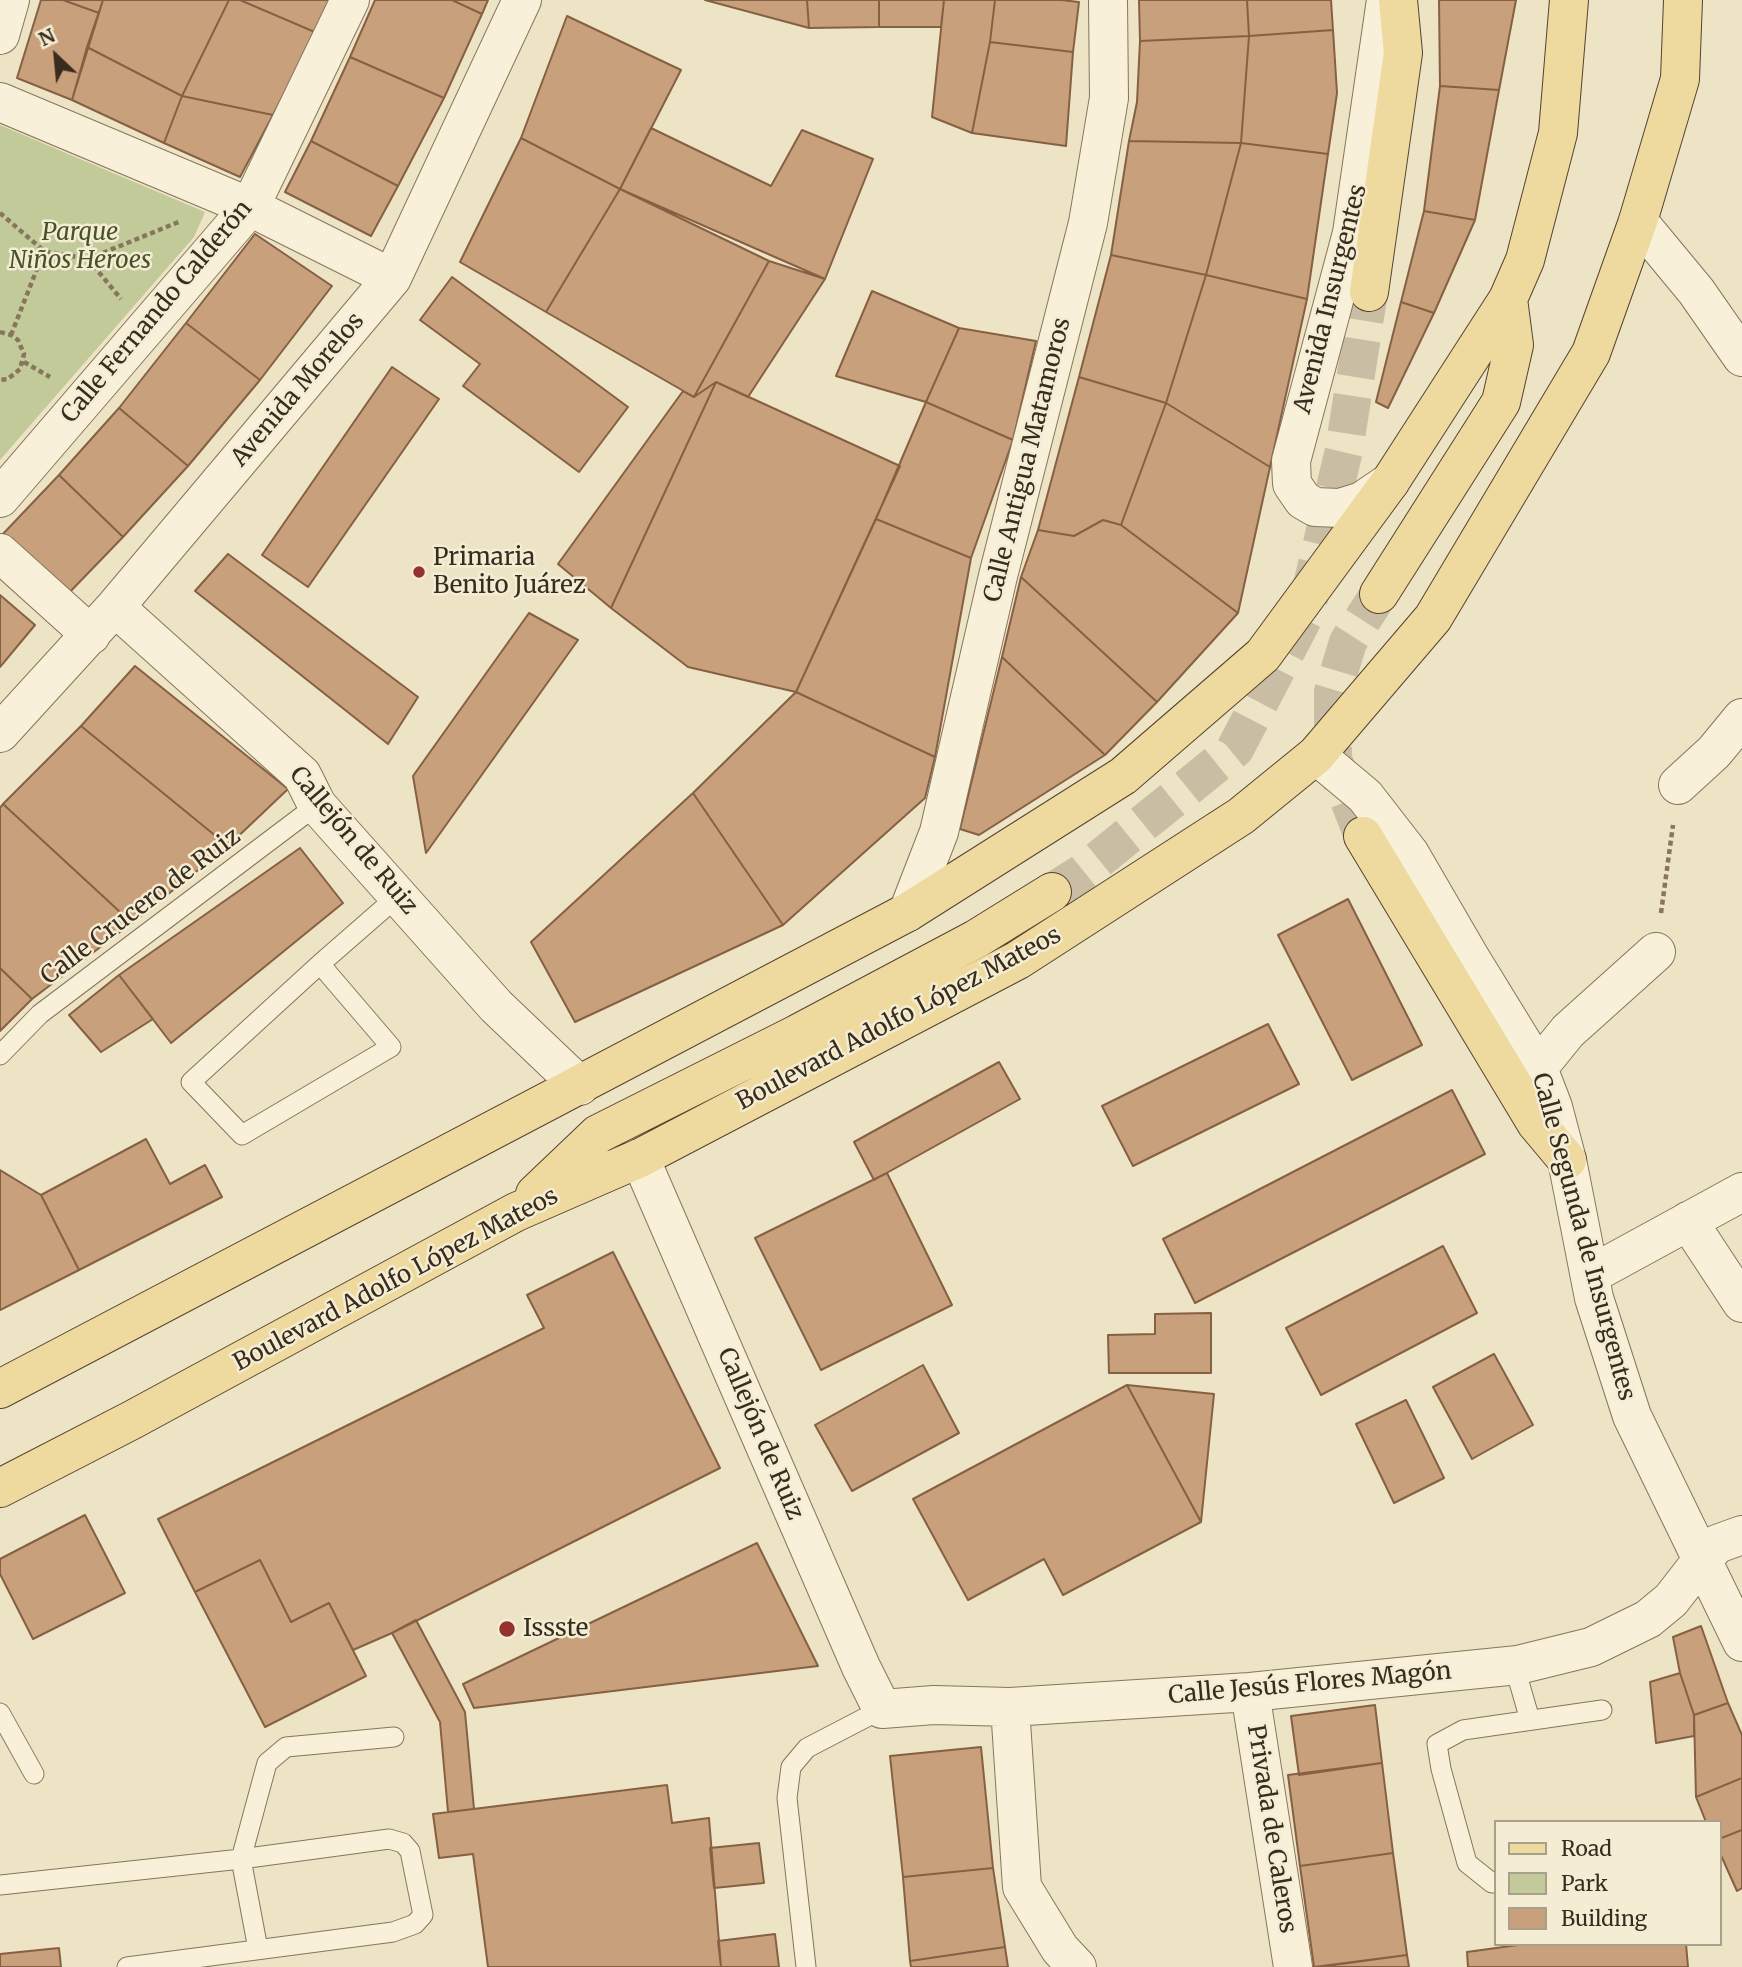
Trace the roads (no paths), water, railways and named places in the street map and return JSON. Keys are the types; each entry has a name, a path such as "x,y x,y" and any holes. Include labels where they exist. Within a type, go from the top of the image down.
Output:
{"main road":[{"path":"1369,292 1403,53 1398,0"},
{"path":"0,1389 908,912 1124,776 1264,655 1390,482 1508,299 1525,260 1558,133 1569,0"},
{"name":"Boulevard Adolfo López Mateos","path":"0,1488 132,1420 516,1212 640,1158 1018,960 1241,816 1316,755 1433,618 1591,353 1638,221 1680,79 1683,0"},
{"path":"1379,594 1501,402 1514,345 1508,299"},
{"path":"1363,836 1536,1123 1567,1160"},
{"path":"516,1212 598,1134 797,1034 976,939 1052,892"}],"street":[{"path":"0,35 10,0"},
{"name":"Calle Fernando Calderón","path":"0,498 250,207 350,0"},
{"name":"Avenida Morelos","path":"0,733 103,621 392,278 522,0"},
{"name":"Calle Antigua Matamoros","path":"908,912 939,832 998,576 1088,223 1109,98 1108,0"},
{"name":"Avenida Insurgentes","path":"1386,0 1352,233 1291,461 1292,484 1303,500 1315,507 1340,508 1362,501 1390,482"},
{"path":"0,102 250,207 392,278"},
{"path":"1638,221 1696,291 1742,357"},
{"name":"Callejón de Ruiz","path":"0,553 103,621 302,775 317,805 496,1006 580,1086"},
{"path":"1678,785 1714,752 1742,718"},
{"name":"Calle Segunda de Insurgentes","path":"1316,755 1365,796 1410,854 1538,1068 1553,1107 1567,1160 1594,1298 1632,1416 1742,1642"},
{"path":"1538,1068 1568,1031 1656,952"},
{"name":"Callejón de Ruiz","path":"640,1158 861,1667 882,1709"},
{"path":"1590,1275 1742,1192"},
{"path":"1688,1221 1742,1303"},
{"name":"Calle Jesús Flores Magón","path":"882,1709 934,1705 1010,1707 1250,1692 1518,1665 1591,1647 1648,1619 1671,1600 1717,1544 1742,1535"},
{"name":"Privada de Caleros","path":"1250,1692 1293,1967"},
{"path":"1010,1707 1022,1887 1060,1949 1077,1967"}],"lane":[{"name":"Calle Crucero de Ruiz","path":"0,1055 40,1014 317,805"},
{"path":"320,964 391,1047 242,1135 191,1082 320,964 398,896"},
{"path":"1518,1665 1519,1682 1530,1720"},
{"path":"806,1967 787,1798 792,1767 807,1748 882,1709"},
{"path":"1494,1884 1467,1863 1441,1769 1437,1744 1463,1731 1602,1710"},
{"path":"0,1713 34,1774"},
{"path":"258,1949 241,1859 267,1763 286,1747 394,1737"},
{"path":"0,1885 241,1859 389,1839 402,1843 410,1851 423,1915 415,1924 393,1932 127,1967"}],"tunnel":[{"path":"1052,892 1082,873 1235,749 1305,615 1344,450 1369,292"},
{"path":"1363,836 1333,759 1333,692 1348,642 1379,594"}],"place":[{"name":"Primaria Benito Juárez","path":"419,572"},
{"name":"Issste","path":"507,1629"}],"park label":[{"name":"Parque Niños Heroes","path":"80,247"}]}
